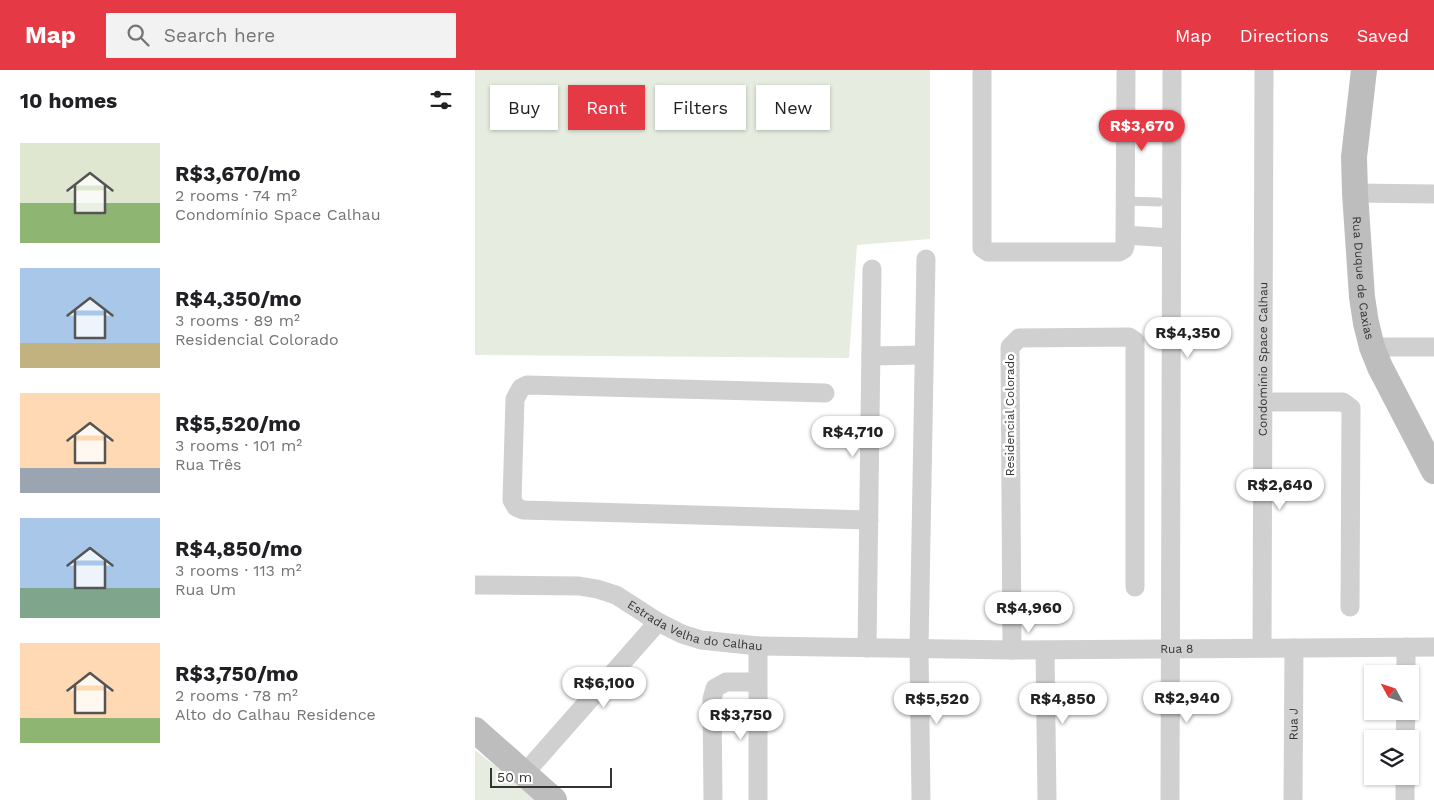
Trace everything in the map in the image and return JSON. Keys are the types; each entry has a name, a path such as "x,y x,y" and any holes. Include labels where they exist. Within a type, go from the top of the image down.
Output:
{"street":[{"path":"982,70 982,248 988,252 1119,252 1124,249 1126,70"},
{"path":"1170,800 1171,238 1165,202 1172,70"},
{"name":"Condomínio Space Calhau","path":"1262,648 1264,70"},
{"name":"Rua Duque de Caxias","path":"1363,70 1356,134 1355,193 1362,297 1371,347 1434,471"},
{"path":"1355,193 1434,194"},
{"path":"1125,235 1171,238"},
{"path":"921,800 919,650 926,259"},
{"path":"867,648 872,269"},
{"name":"Residencial Colorado","path":"1012,650 1010,347 1019,338 1129,337 1135,341 1135,587"},
{"path":"1371,347 1434,346"},
{"path":"871,356 924,355"},
{"path":"825,393 527,385 521,388 515,399 512,500 516,507 523,510 869,520"},
{"path":"1263,402 1343,402 1351,408 1350,607"},
{"name":"Estrada Velha do Calhau","path":"475,585 579,586 597,589 616,595 658,622 682,634 701,640 758,646 919,650"},
{"path":"525,774 658,622"},
{"path":"758,646 758,800"},
{"name":"Rua 8","path":"919,650 1434,647"},
{"name":"Rua J","path":"1293,800 1294,648"},
{"path":"1406,665 1407,648"},
{"path":"1045,650 1047,800"},
{"path":"713,800 712,699 715,688 726,682 757,682"},
{"path":"475,730 553,800"},
{"path":"1405,785 1405,800"}],"lane":[{"path":"1125,201 1165,202"}],"shaded area":[{"path":"475,70 930,70 930,239 857,245 849,358 475,355"},
{"path":"475,750 538,800 475,800"}]}
